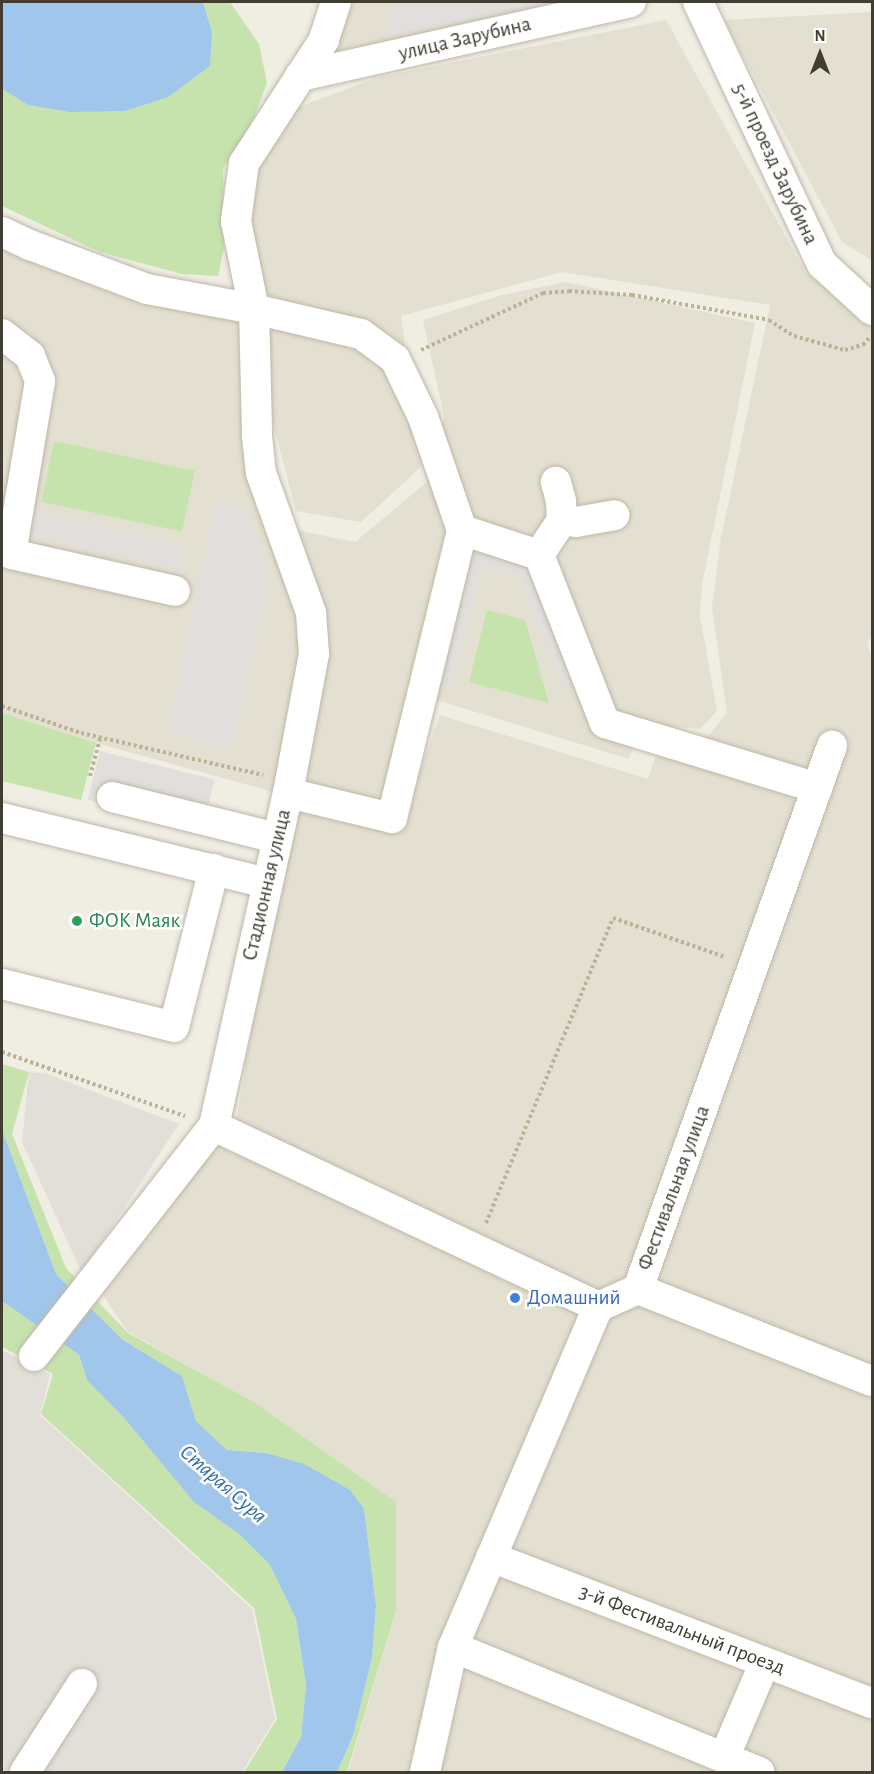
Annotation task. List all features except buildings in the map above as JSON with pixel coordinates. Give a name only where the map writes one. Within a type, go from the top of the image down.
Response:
[{"type":"street","points":[[289,787],[314,644],[311,613],[261,473],[256,436],[254,309],[236,221],[244,163],[324,40],[336,2]]},
{"type":"street","name":"улица Зарубина","points":[[300,76],[631,2]]},
{"type":"street","name":"5-й проезд Зарубина","points":[[698,2],[822,264],[873,310]]},
{"type":"street","points":[[2,232],[30,245],[147,289],[254,309],[361,334],[395,359],[423,417],[462,530],[539,555]]},
{"type":"street","points":[[2,334],[30,356],[40,381],[11,554],[175,591]]},
{"type":"street","points":[[539,555],[562,520],[561,501],[556,482]]},
{"type":"street","points":[[562,520],[576,522],[614,515]]},
{"type":"street","name":"Стадионная улица","points":[[214,1126],[289,787],[392,818],[462,530]]},
{"type":"street","points":[[539,555],[605,723],[817,788]]},
{"type":"street","name":"Фестивальная улица","points":[[598,1307],[638,1289],[832,746]]},
{"type":"street","points":[[112,797],[278,838]]},
{"type":"street","points":[[2,818],[267,883]]},
{"type":"street","points":[[2,984],[174,1027],[214,869]]},
{"type":"street","points":[[34,1356],[214,1126],[598,1307],[453,1647],[425,1773]]},
{"type":"street","points":[[638,1289],[873,1381]]},
{"type":"street","name":"3-й Фестивальный проезд","points":[[491,1557],[873,1703]]},
{"type":"street","points":[[453,1647],[759,1773]]},
{"type":"street","points":[[724,1758],[765,1662]]},
{"type":"street","points":[[25,1773],[82,1684]]},
{"type":"path","points":[[395,359],[439,344],[543,293],[569,291],[632,295],[769,320],[794,336],[846,350],[863,345],[873,335]]},
{"type":"path","points":[[2,706],[81,733],[289,787]]},
{"type":"path","points":[[476,1249],[613,918],[753,966]]},
{"type":"path","points":[[2,1052],[214,1126]]},
{"type":"shaded area","points":[[343,2],[582,2],[327,53]]},
{"type":"shaded area","points":[[426,2],[540,2],[550,6],[385,37],[389,8]]},
{"type":"shaded area","points":[[872,12],[872,260],[842,242],[724,20]]},
{"type":"shaded area","points":[[666,20],[806,273],[872,316],[872,636],[867,642],[872,661],[872,1772],[348,1772],[396,1610],[396,1502],[254,1402],[128,1332],[99,1289],[214,1126],[236,1125],[264,946],[296,806],[398,831],[440,715],[648,779],[662,737],[701,745],[727,713],[712,607],[721,538],[770,305],[562,272],[401,316],[423,465],[361,522],[296,511],[264,389],[266,294],[251,236],[253,165],[288,111],[379,77]]},
{"type":"shaded area","points":[[2,246],[242,324],[267,524],[355,542],[427,482],[444,416],[423,320],[502,295],[566,282],[755,323],[702,585],[700,616],[717,711],[700,729],[639,724],[629,759],[433,699],[393,825],[96,743],[2,713]]},
{"type":"shaded area","points":[[216,502],[249,509],[269,574],[233,748],[168,734]]},
{"type":"shaded area","points":[[34,511],[185,546],[180,569],[29,534]]},
{"type":"shaded area","points":[[468,542],[532,559],[582,683],[564,691],[518,578],[483,569],[451,688],[430,683]]},
{"type":"shaded area","points":[[100,751],[214,780],[202,828],[88,800]]},
{"type":"shaded area","points":[[29,1072],[47,1074],[179,1124],[82,1273],[22,1142]]},
{"type":"shaded area","points":[[2,1350],[50,1374],[40,1415],[252,1609],[275,1719],[242,1772],[2,1772]]},
{"type":"green space","points":[[203,2],[230,2],[259,44],[267,83],[250,128],[223,168],[224,247],[218,276],[182,274],[100,252],[2,206],[2,89],[28,105],[212,32]]},
{"type":"green space","points":[[54,441],[195,471],[182,532],[41,502]]},
{"type":"green space","points":[[487,610],[525,620],[549,703],[469,682]]},
{"type":"green space","points":[[2,713],[96,743],[81,800],[2,781]]},
{"type":"green space","points":[[2,1064],[29,1072],[12,1134],[66,1268],[128,1333],[254,1402],[396,1502],[396,1610],[347,1772],[337,1772],[353,1736],[372,1658],[376,1606],[364,1509],[266,1453],[227,1450],[196,1421],[182,1376],[123,1340],[56,1274],[2,1130]]},
{"type":"green space","points":[[2,1301],[79,1355],[87,1380],[125,1419],[194,1501],[239,1534],[270,1565],[296,1619],[306,1685],[301,1737],[282,1772],[244,1772],[277,1719],[254,1608],[41,1414],[53,1374],[2,1347]]},
{"type":"water","points":[[2,2],[203,2],[212,32],[210,66],[168,97],[125,111],[70,112],[28,105],[2,89]]},
{"type":"water","name":"Старая Сура","points":[[2,1130],[56,1274],[123,1340],[182,1376],[196,1421],[227,1450],[266,1453],[304,1464],[350,1490],[364,1509],[376,1606],[372,1658],[353,1736],[337,1772],[282,1772],[301,1737],[306,1685],[296,1619],[270,1565],[239,1534],[194,1502],[125,1419],[87,1380],[79,1355],[2,1301]]},
{"type":"place","name":"ФОК Маяк","points":[[77,921]]},
{"type":"place","name":"Домашний","points":[[515,1298]]}]
